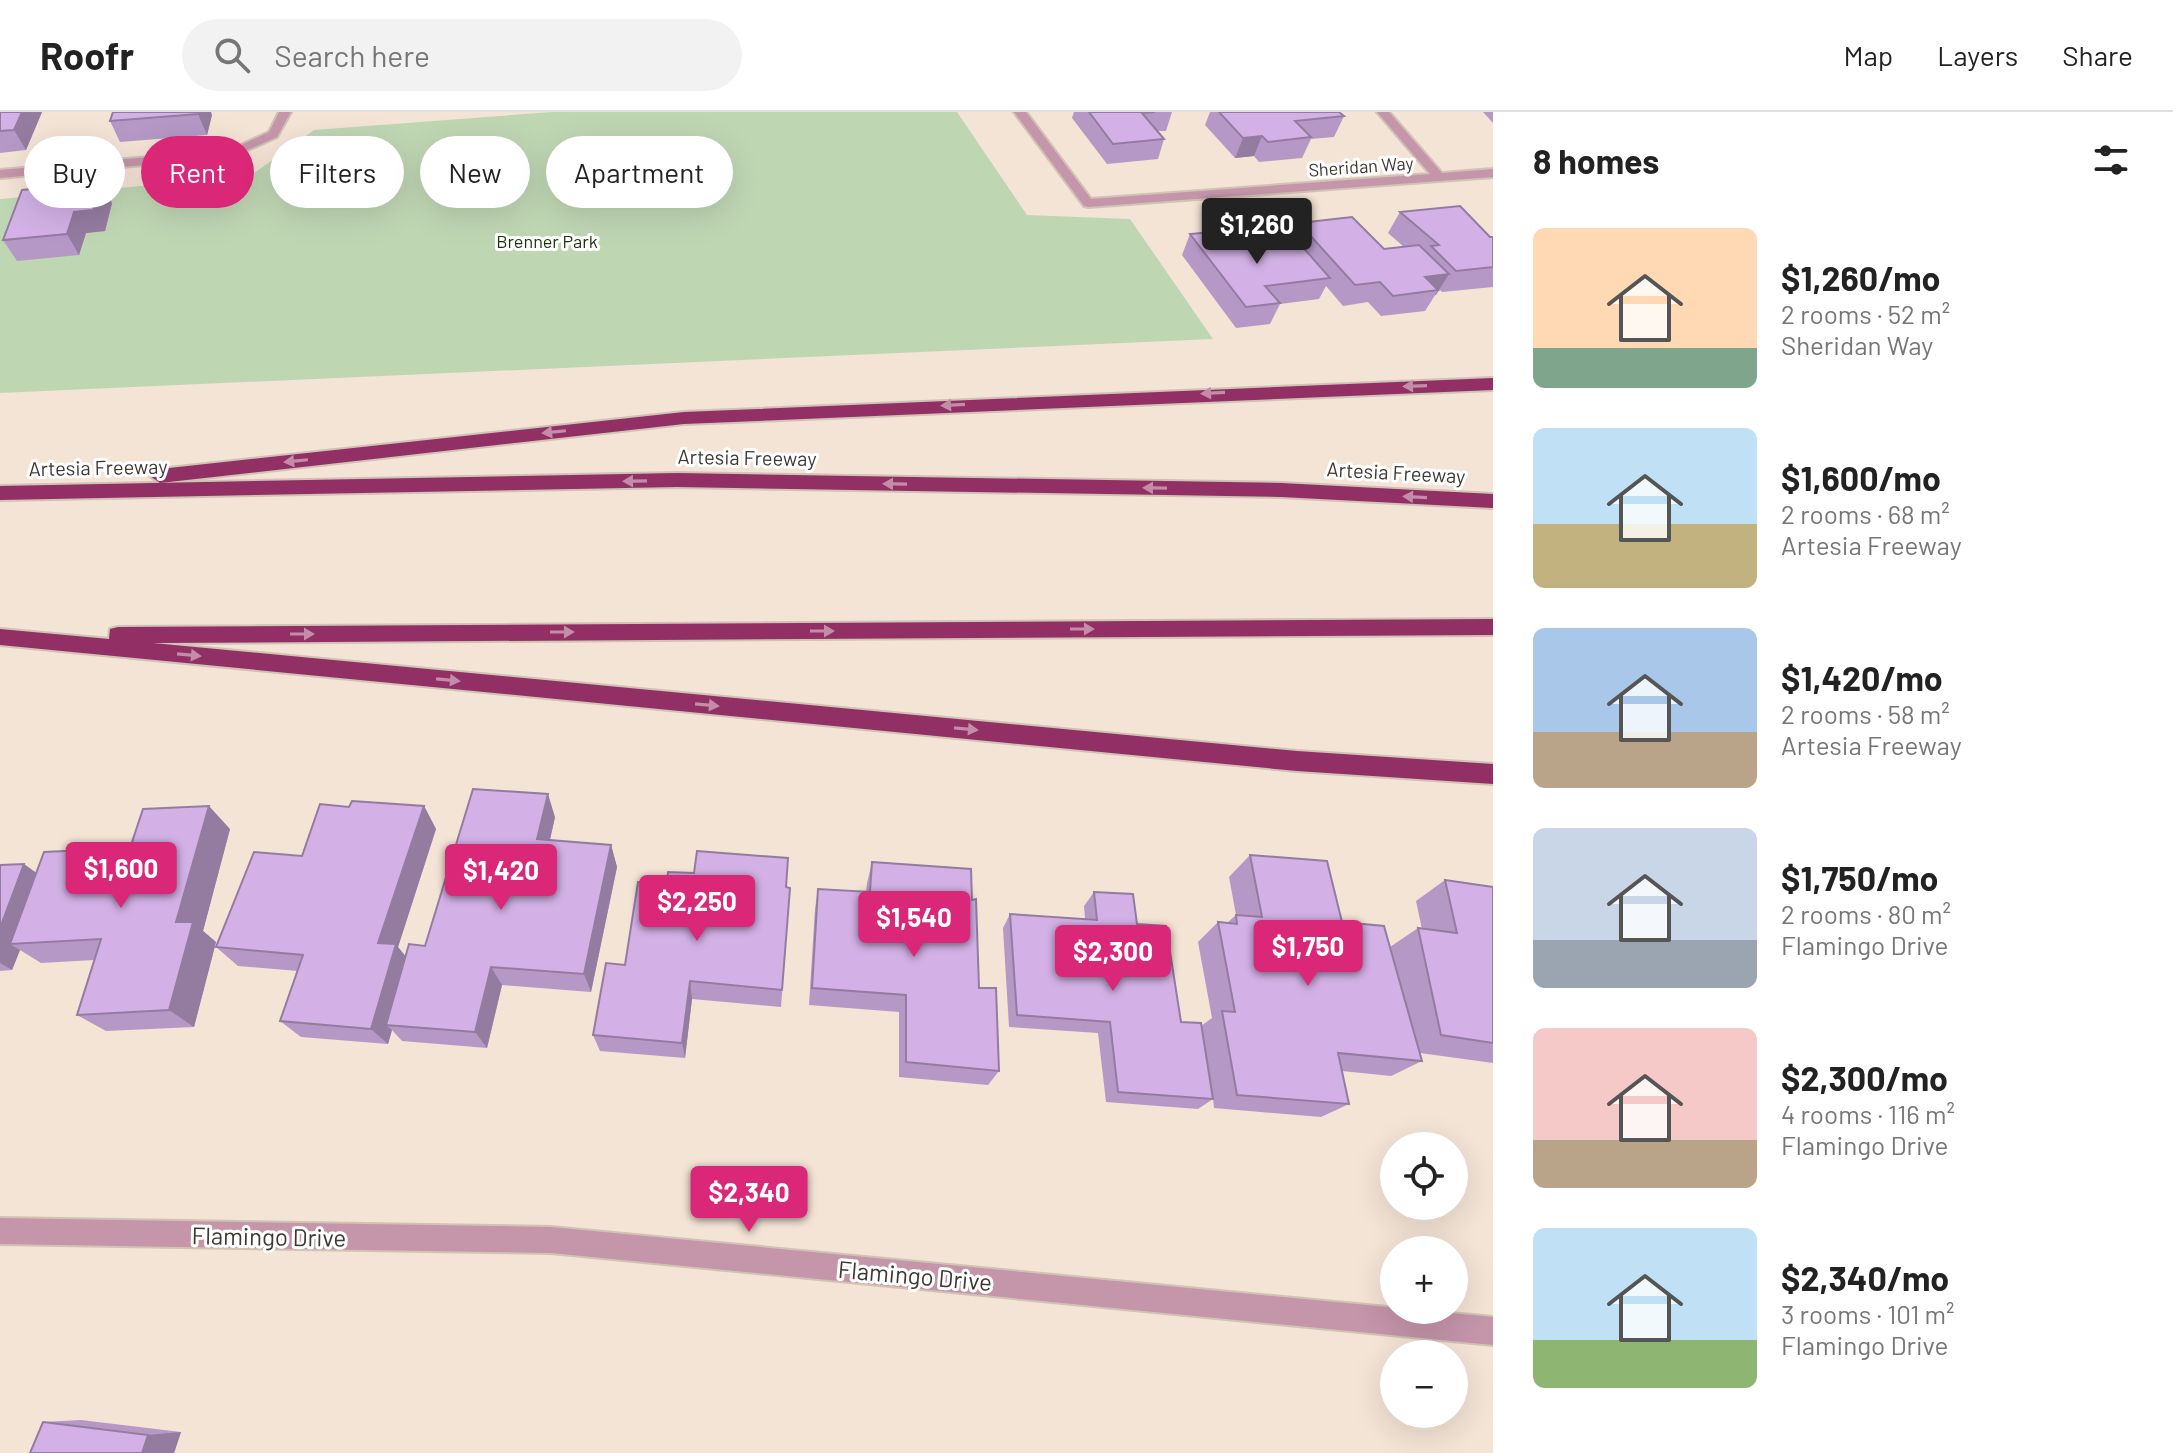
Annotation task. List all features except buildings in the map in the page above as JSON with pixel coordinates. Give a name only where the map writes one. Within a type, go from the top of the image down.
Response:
[{"type":"highway","points":[[5,493],[684,418],[1493,384]]},
{"type":"highway","name":"Artesia Freeway","points":[[5,493],[677,480],[1281,490],[1493,501]]},
{"type":"highway","points":[[0,636],[1493,627]]},
{"type":"highway","points":[[0,636],[1297,761],[1493,774]]},
{"type":"street","points":[[0,174],[232,153],[266,141],[284,123],[285,112]]},
{"type":"street","name":"Sheridan Way","points":[[1020,112],[1088,203],[1493,173]]},
{"type":"street","points":[[1383,112],[1441,179]]},
{"type":"street","name":"Flamingo Drive","points":[[0,1231],[551,1240],[1493,1331]]},
{"type":"green space","name":"Brenner Park","points":[[552,112],[957,112],[1027,215],[1130,219],[1213,339],[0,393],[0,199],[24,197],[24,208],[125,208],[125,188],[141,186],[141,208],[254,208],[254,173],[270,162],[270,208],[404,208],[404,136],[306,136],[314,130]]}]
